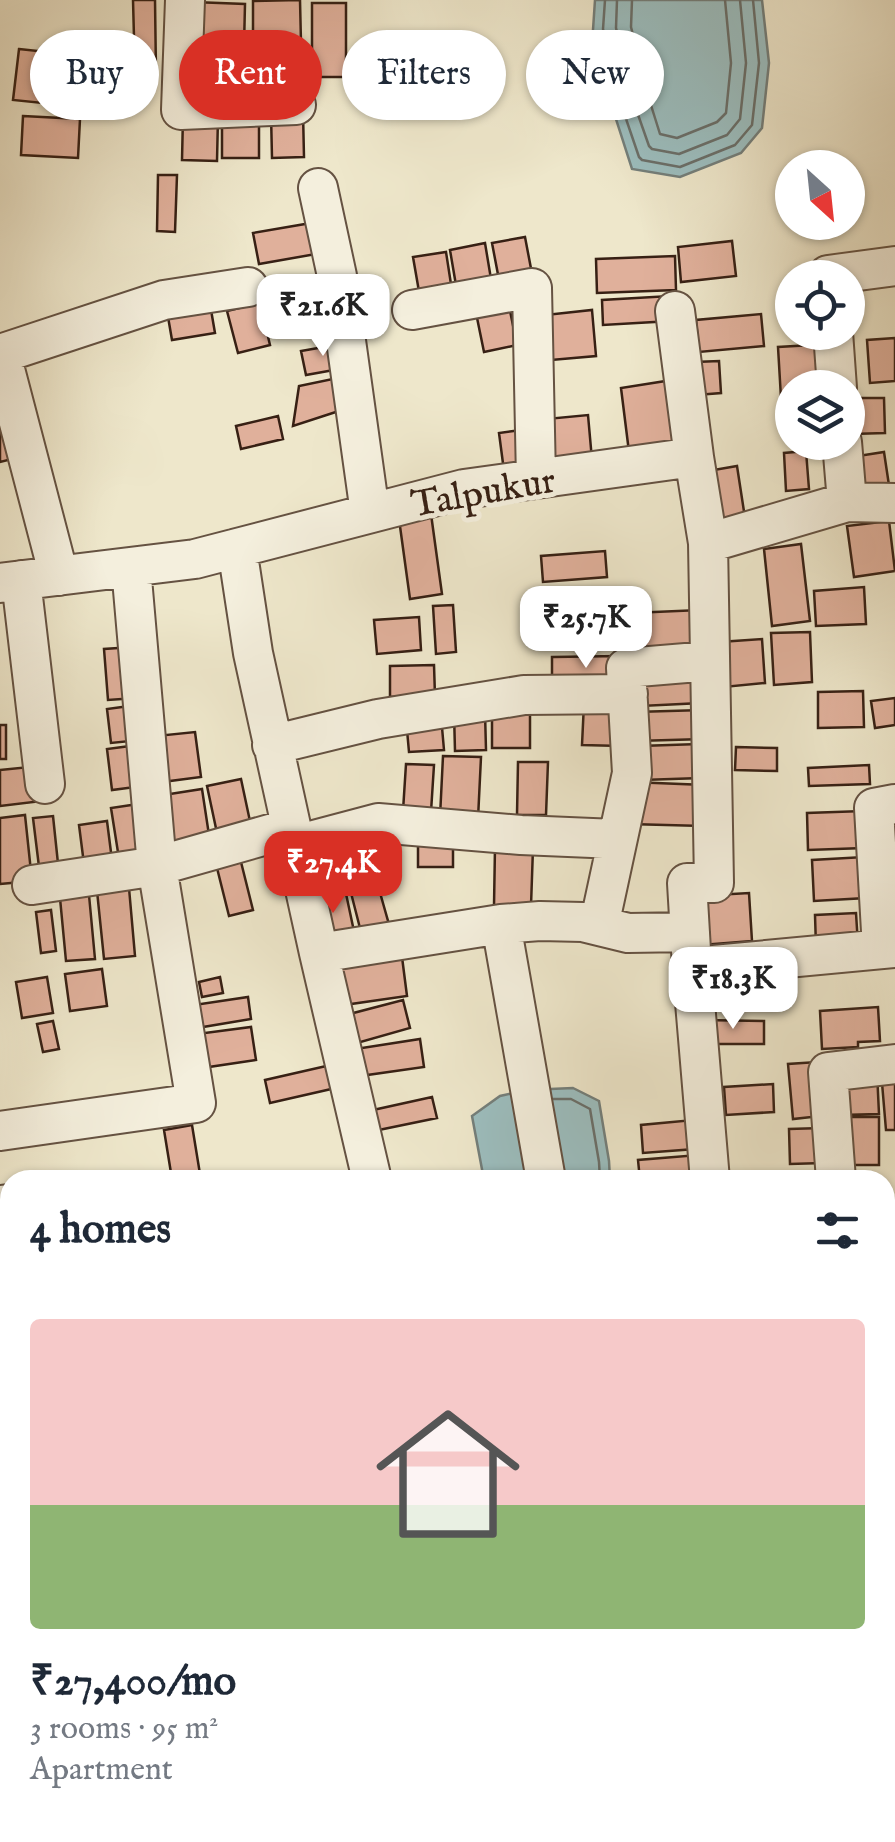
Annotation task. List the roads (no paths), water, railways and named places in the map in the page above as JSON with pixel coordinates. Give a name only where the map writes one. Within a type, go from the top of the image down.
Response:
[{"type":"street","points":[[184,30],[185,0]]},
{"type":"street","points":[[318,188],[337,276],[370,513]]},
{"type":"street","points":[[865,270],[895,266]]},
{"type":"street","points":[[60,576],[1,354],[164,300],[248,287]]},
{"type":"street","points":[[412,310],[532,288],[536,479]]},
{"type":"street","points":[[675,311],[708,543],[714,883],[687,884],[709,1170]]},
{"type":"street","name":"Talpukur","points":[[10,582],[196,558],[464,489],[694,457]]},
{"type":"street","points":[[844,460],[848,502]]},
{"type":"street","points":[[708,543],[848,502],[895,504]]},
{"type":"street","points":[[237,548],[252,653],[370,1170]]},
{"type":"street","points":[[0,1131],[196,1103],[157,866],[131,567]]},
{"type":"street","points":[[10,582],[45,784]]},
{"type":"street","points":[[599,926],[632,773],[626,668],[710,661]]},
{"type":"street","points":[[272,745],[378,719],[524,695],[628,694]]},
{"type":"street","points":[[319,953],[500,924],[583,922],[691,950],[888,949],[874,808],[895,804]]},
{"type":"street","points":[[32,885],[157,866],[378,823],[616,840]]},
{"type":"street","points":[[500,924],[544,1170]]},
{"type":"street","points":[[835,1170],[828,1072],[895,1064]]},
{"type":"water","points":[[595,0],[762,0],[769,63],[762,128],[741,153],[680,177],[632,169],[616,120],[664,120],[664,30],[593,30]]},
{"type":"water","points":[[573,1088],[599,1101],[609,1170],[482,1170],[472,1116],[500,1096],[527,1090]]}]
